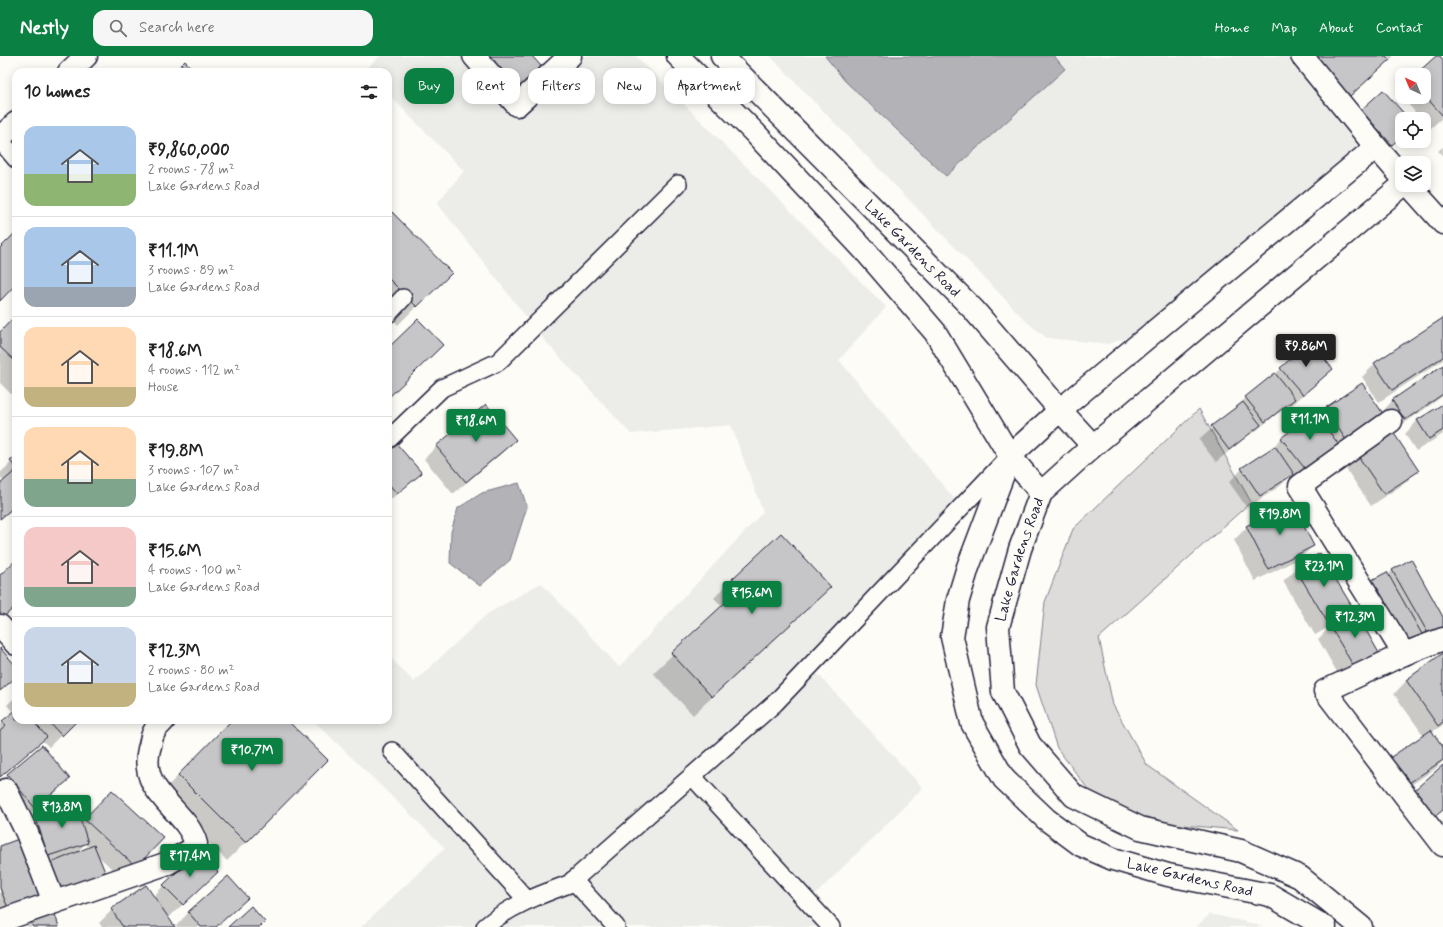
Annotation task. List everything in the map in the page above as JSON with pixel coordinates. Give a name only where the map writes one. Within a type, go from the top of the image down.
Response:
[{"type":"main road","points":[[474,56],[517,105],[570,56]]},
{"type":"main road","points":[[678,56],[754,132],[867,253],[934,332],[1010,456],[1041,493]]},
{"type":"main road","name":"Lake Gardens Road","points":[[722,56],[973,309],[1093,446],[1041,493],[1020,548],[998,626],[1003,692],[1030,745],[1074,796],[1140,828],[1241,851],[1300,877],[1361,927]]},
{"type":"main road","points":[[1302,56],[1395,169]]},
{"type":"main road","points":[[0,139],[12,127]]},
{"type":"main road","points":[[1010,456],[1060,410],[1376,147]]},
{"type":"main road","points":[[1093,446],[1395,192]]},
{"type":"main road","points":[[1415,192],[1443,223]]},
{"type":"main road","points":[[1391,421],[1300,486],[1404,654]]},
{"type":"main road","name":"Lake Gardens Road","points":[[1010,456],[968,567],[958,600],[952,637],[972,723],[1004,779],[1046,819],[1081,845],[1113,859],[1168,875],[1270,895],[1325,927]]},
{"type":"main road","points":[[0,626],[12,640]]},
{"type":"main road","points":[[1443,639],[1404,654],[1326,691],[1443,845]]},
{"type":"main road","points":[[0,920],[168,863],[190,850],[196,844],[194,834],[158,791],[148,774],[148,755],[154,732],[161,724]]},
{"type":"main road","points":[[6,790],[28,833],[54,902]]},
{"type":"lane","points":[[0,139],[12,154]]},
{"type":"lane","points":[[392,436],[442,388],[498,362],[678,184]]},
{"type":"lane","points":[[392,310],[403,298]]},
{"type":"lane","points":[[485,927],[496,917],[527,900],[569,884],[775,703],[1010,456]]},
{"type":"lane","points":[[392,751],[527,900]]},
{"type":"lane","points":[[692,776],[831,927]]},
{"type":"lane","points":[[573,880],[616,927]]},
{"type":"shaded area","points":[[380,56],[465,56],[475,68],[462,68],[462,104],[504,104],[512,114],[528,100],[528,104],[595,104],[595,68],[564,68],[577,56],[636,56],[648,68],[603,68],[603,104],[656,104],[656,76],[664,84],[664,104],[684,104],[886,307],[839,360],[956,501],[798,668],[573,870],[484,917],[471,927],[361,927],[445,848],[317,724],[392,724],[392,659],[414,682],[487,614],[541,583],[619,667],[763,512],[731,425],[631,434],[546,342],[437,203],[464,171],[392,98],[392,68],[367,68]]},
{"type":"shaded area","points":[[770,56],[1293,56],[1361,141],[1318,195],[1157,328],[1108,344],[1047,338],[1027,322]]},
{"type":"shaded area","points":[[825,56],[1054,56],[1065,69],[946,176],[845,81]]},
{"type":"shaded area","points":[[1199,409],[1251,502],[1099,638],[1113,705],[1147,765],[1238,830],[1149,822],[1097,801],[1057,748],[1036,685],[1045,602],[1073,529]]},
{"type":"shaded area","points":[[519,483],[527,507],[510,560],[480,586],[450,563],[451,532],[458,508],[482,493]]},
{"type":"shaded area","points":[[815,671],[923,788],[802,908],[818,927],[493,927],[585,882]]},
{"type":"shaded area","points":[[1210,914],[1255,924],[1263,927],[1196,927]]},
{"type":"building","points":[[490,56],[532,56],[543,68],[528,68],[528,90],[523,94],[520,91],[520,68],[500,68]]},
{"type":"building","points":[[1315,56],[1386,56],[1390,60],[1350,96]]},
{"type":"building","points":[[1436,56],[1440,56],[1443,60],[1443,116],[1431,103],[1431,68],[1423,68]]},
{"type":"building","points":[[185,61],[191,68],[178,68]]},
{"type":"building","points":[[1383,90],[1403,112],[1395,112],[1395,142],[1392,145],[1361,110]]},
{"type":"building","points":[[392,212],[452,273],[417,307],[392,282]]},
{"type":"building","points":[[12,236],[12,288],[0,301],[0,248]]},
{"type":"building","points":[[1443,318],[1443,357],[1392,390],[1374,363]]},
{"type":"building","points":[[12,319],[12,358],[0,347],[0,332]]},
{"type":"building","points":[[418,319],[443,345],[392,394],[392,344]]},
{"type":"building","points":[[1310,342],[1333,369],[1303,395],[1280,368]]},
{"type":"building","points":[[1443,365],[1443,394],[1405,420],[1392,400]]},
{"type":"building","points":[[1275,373],[1295,399],[1265,422],[1245,397]]},
{"type":"building","points":[[1362,383],[1384,415],[1346,440],[1325,408]]},
{"type":"building","points":[[1243,402],[1261,425],[1229,450],[1211,426]]},
{"type":"building","points":[[486,404],[516,440],[466,482],[436,446]]},
{"type":"building","points":[[1443,404],[1443,430],[1429,439],[1417,420]]},
{"type":"building","points":[[1315,412],[1339,445],[1306,470],[1281,438]]},
{"type":"building","points":[[1393,432],[1419,471],[1384,494],[1358,456]]},
{"type":"building","points":[[395,442],[422,473],[397,494],[392,488],[392,445]]},
{"type":"building","points":[[1275,446],[1294,474],[1260,496],[1241,468]]},
{"type":"building","points":[[12,474],[12,508],[0,519],[0,484]]},
{"type":"building","points":[[1292,503],[1314,546],[1268,569],[1246,526]]},
{"type":"building","points":[[781,533],[831,587],[712,697],[671,653],[741,588],[732,579]]},
{"type":"building","points":[[1320,553],[1353,608],[1328,623],[1295,568]]},
{"type":"building","points":[[1411,559],[1443,617],[1443,627],[1429,635],[1392,570]]},
{"type":"building","points":[[12,564],[12,609],[1,619],[0,617],[0,575]]},
{"type":"building","points":[[1387,572],[1423,636],[1404,647],[1368,582]]},
{"type":"building","points":[[1355,611],[1379,653],[1354,667],[1330,626]]},
{"type":"building","points":[[0,648],[12,662],[12,680],[0,691]]},
{"type":"building","points":[[1443,653],[1443,722],[1438,726],[1406,680]]},
{"type":"building","points":[[12,713],[12,724],[36,724],[47,737],[0,777],[0,731],[6,726],[2,721]]},
{"type":"building","points":[[51,724],[74,724],[62,736]]},
{"type":"building","points":[[228,724],[291,724],[328,760],[246,843],[178,775]]},
{"type":"building","points":[[1431,730],[1443,747],[1443,760],[1406,785],[1388,759]]},
{"type":"building","points":[[42,745],[70,779],[35,808],[7,774]]},
{"type":"building","points":[[1443,765],[1443,810],[1433,818],[1411,793]]},
{"type":"building","points":[[112,790],[164,838],[136,867],[84,819]]},
{"type":"building","points":[[75,802],[88,843],[48,856],[35,815]]},
{"type":"building","points":[[21,838],[43,894],[8,908],[0,888],[0,846]]},
{"type":"building","points":[[94,845],[105,872],[57,892],[46,865]]},
{"type":"building","points":[[198,852],[218,872],[183,905],[163,885]]},
{"type":"building","points":[[228,876],[248,898],[216,927],[201,927],[188,912]]},
{"type":"building","points":[[146,885],[175,927],[123,927],[111,909]]},
{"type":"building","points":[[251,906],[265,922],[260,927],[228,927]]},
{"type":"building","points":[[55,914],[59,927],[33,927],[31,921]]}]
